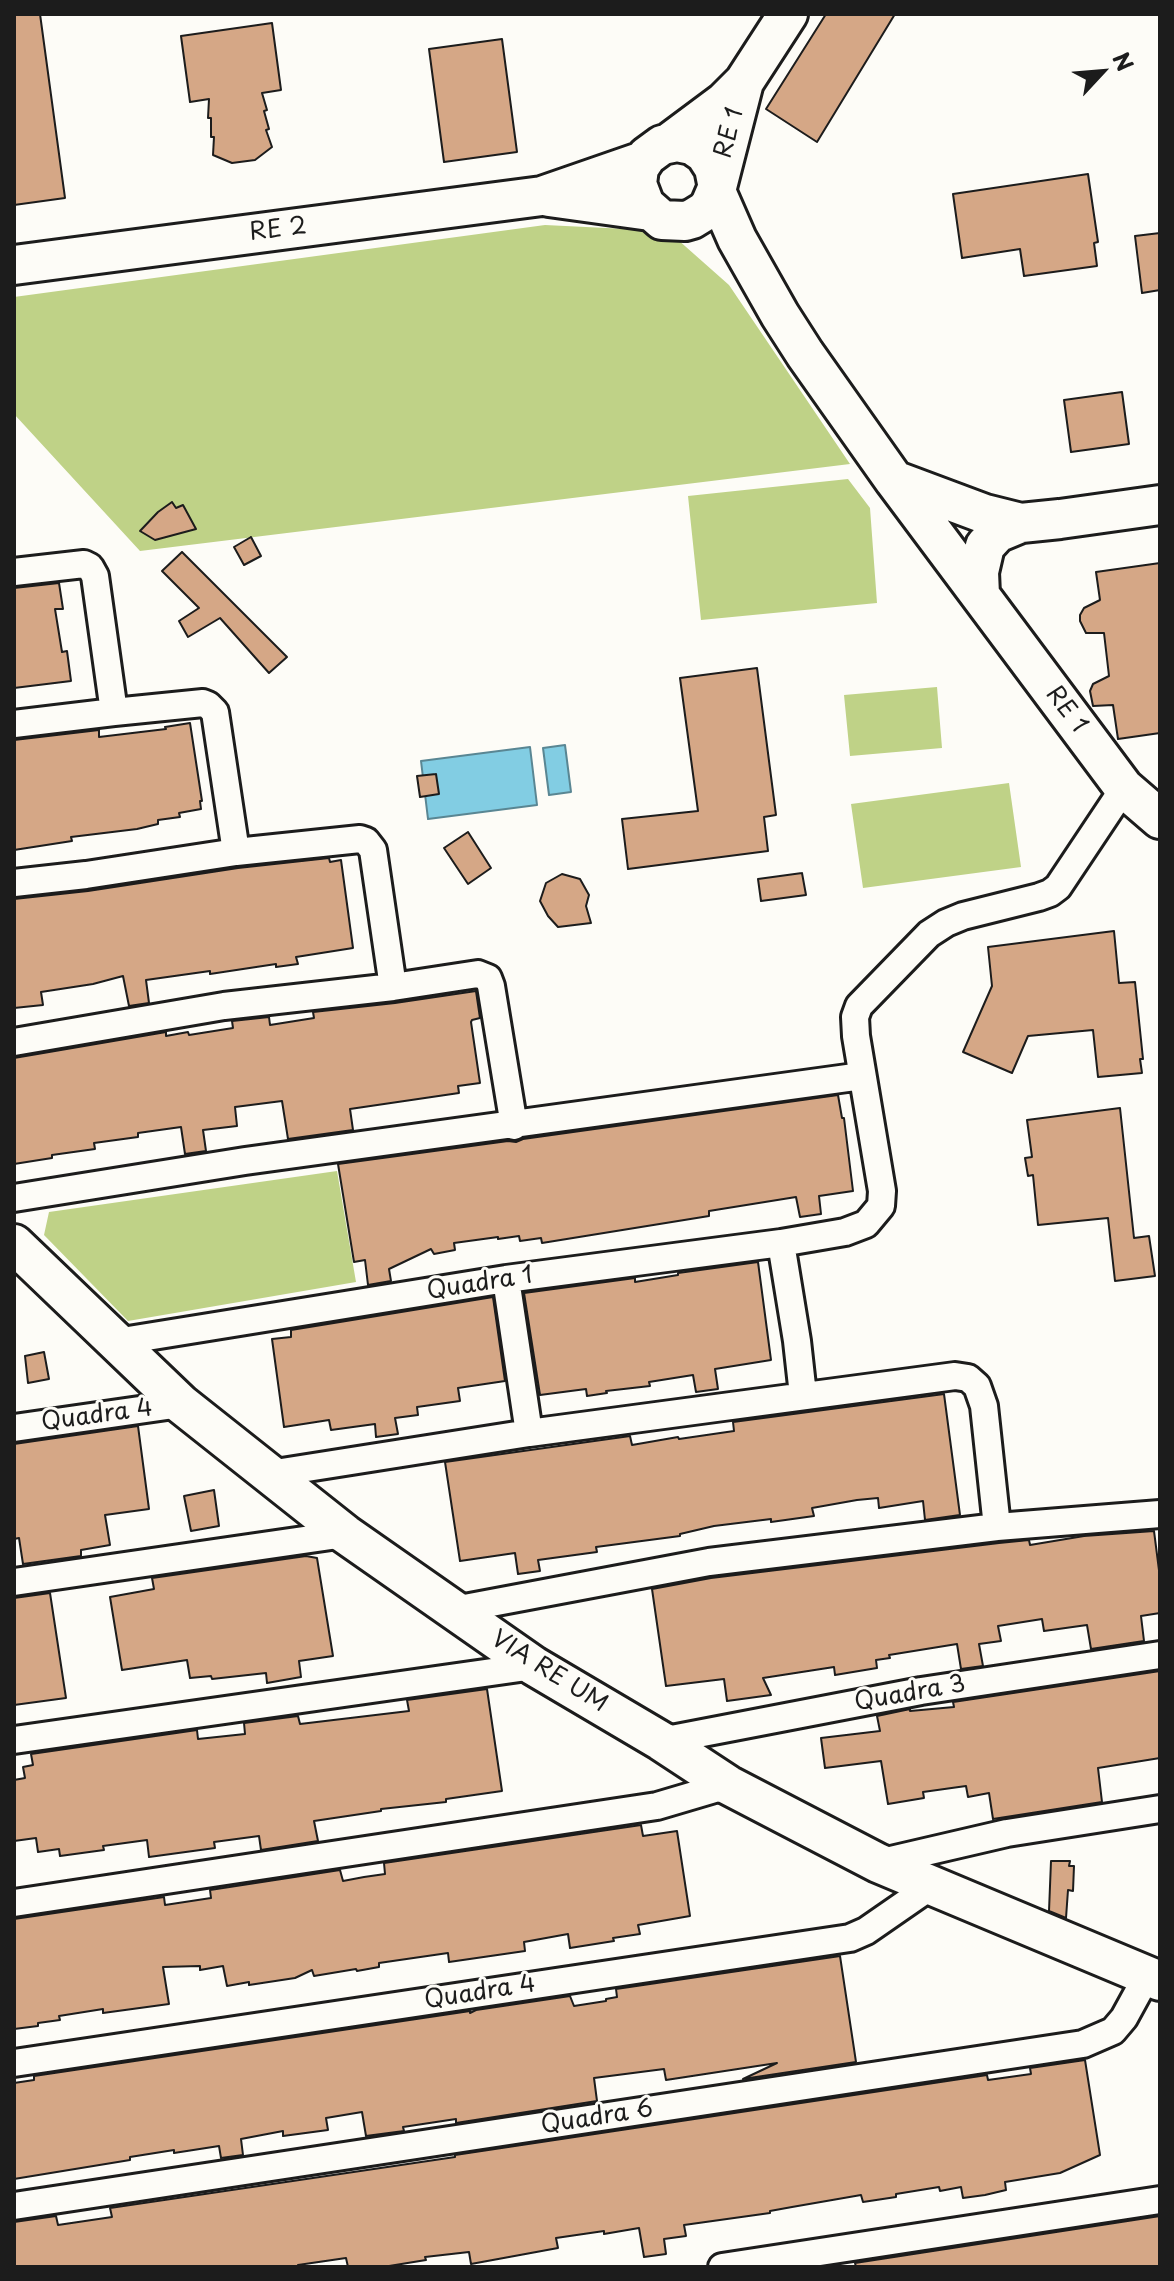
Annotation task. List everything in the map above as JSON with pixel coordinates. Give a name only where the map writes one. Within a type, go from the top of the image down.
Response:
[{"type":"street","name":"RE 1","points":[[656,152],[724,102],[744,82],[788,14]]},
{"type":"street","name":"RE 1","points":[[744,82],[716,187],[737,239],[805,354],[894,480],[1124,788],[1160,819]]},
{"type":"street","points":[[685,143],[699,149],[714,168],[716,187],[710,205],[699,216],[685,221],[660,216],[638,191],[638,176],[656,152],[685,143]]},
{"type":"street","name":"RE 2","points":[[14,265],[542,196],[656,152]]},
{"type":"street","name":"RE 2","points":[[542,196],[660,216]]},
{"type":"street","name":"RE 1","points":[[660,216],[714,248],[780,315]]},
{"type":"street","points":[[894,480],[985,514],[1021,523]]},
{"type":"street","points":[[980,595],[979,572],[985,546],[997,533],[1021,523],[1160,505]]},
{"type":"street","points":[[14,572],[84,564],[90,567],[95,576],[114,712]]},
{"type":"street","points":[[14,724],[203,703],[213,708],[236,852]]},
{"type":"street","points":[[14,1198],[245,1161],[862,1076],[855,1017],[859,1006],[929,934],[946,923],[1039,897],[1058,887],[1124,788]]},
{"type":"street","points":[[14,883],[236,852],[360,839],[373,850],[393,987]]},
{"type":"street","points":[[14,1042],[224,1006],[478,974],[488,978],[491,986],[514,1126]]},
{"type":"street","name":"Quadra 1","points":[[116,1342],[506,1279],[845,1232],[866,1224],[881,1206],[882,1191],[862,1076]]},
{"type":"street","points":[[781,1243],[803,1395]]},
{"type":"street","name":"VIA RE UM","points":[[21,1260],[116,1342],[181,1404],[269,1474],[345,1534],[534,1666],[661,1741],[728,1785],[878,1863],[1153,1978]]},
{"type":"street","points":[[506,1279],[529,1433]]},
{"type":"street","points":[[269,1474],[529,1433],[955,1376],[968,1378],[977,1386],[984,1406],[997,1527]]},
{"type":"street","name":"Quadra 4","points":[[14,1428],[181,1404]]},
{"type":"street","points":[[454,1610],[709,1562],[997,1527],[1160,1514]]},
{"type":"street","points":[[14,1582],[345,1534]]},
{"type":"street","name":"Quadra 3","points":[[661,1741],[921,1691],[1160,1655]]},
{"type":"street","points":[[14,1740],[534,1666]]},
{"type":"street","points":[[14,1903],[657,1806],[728,1785]]},
{"type":"street","points":[[878,1863],[1007,1833],[1160,1809]]},
{"type":"street","name":"Quadra 4","points":[[14,2063],[850,1938],[866,1931],[931,1886]]},
{"type":"street","name":"Quadra 6","points":[[14,2206],[1083,2044],[1113,2031],[1153,1978]]},
{"type":"street","points":[[722,2267],[1160,2200]]},
{"type":"green space","points":[[545,225],[668,231],[729,285],[850,464],[140,551],[14,414],[14,297]]},
{"type":"green space","points":[[848,479],[870,508],[877,603],[701,620],[688,496]]},
{"type":"green space","points":[[937,687],[942,748],[850,756],[844,695]]},
{"type":"green space","points":[[1009,783],[1021,867],[863,888],[851,804]]},
{"type":"green space","points":[[337,1171],[356,1282],[128,1321],[44,1235],[49,1212]]},
{"type":"water","points":[[565,745],[571,792],[549,795],[543,748]]},
{"type":"water","points":[[530,747],[537,805],[428,819],[421,761]]},
{"type":"building","points":[[14,14],[40,14],[65,198],[14,205]]},
{"type":"building","points":[[826,14],[895,14],[817,142],[766,109]]},
{"type":"building","points":[[272,23],[281,90],[262,93],[267,110],[264,111],[269,129],[266,130],[272,147],[255,160],[232,163],[213,155],[209,99],[190,102],[181,36]]},
{"type":"building","points":[[502,39],[517,152],[444,162],[429,49]]},
{"type":"building","points":[[1088,174],[1098,242],[1094,243],[1097,266],[1024,276],[1020,249],[962,258],[953,194]]},
{"type":"building","points":[[1160,233],[1160,290],[1142,293],[1135,236]]},
{"type":"building","points":[[1122,392],[1129,444],[1071,452],[1064,400]]},
{"type":"building","points":[[172,502],[176,508],[183,505],[196,529],[155,540],[140,531],[158,512]]},
{"type":"building","points":[[251,537],[261,556],[244,565],[234,547]]},
{"type":"building","points":[[182,552],[287,657],[269,673],[220,618],[188,637],[179,621],[199,608],[162,571]]},
{"type":"building","points":[[1160,563],[1160,733],[1118,739],[1113,705],[1093,706],[1090,691],[1093,684],[1109,676],[1104,633],[1086,633],[1080,615],[1084,608],[1100,600],[1096,572]]},
{"type":"building","points":[[59,583],[63,609],[55,609],[62,652],[67,651],[71,681],[14,688],[14,588]]},
{"type":"building","points":[[757,668],[776,815],[764,817],[768,851],[628,869],[622,819],[698,811],[680,678]]},
{"type":"building","points":[[190,723],[201,809],[179,813],[180,817],[158,820],[158,824],[137,829],[71,837],[72,841],[14,850],[14,740],[99,730],[99,737]]},
{"type":"building","points":[[436,774],[439,794],[420,797],[417,776]]},
{"type":"building","points":[[468,832],[491,868],[468,884],[444,848]]},
{"type":"building","points":[[329,858],[330,862],[341,860],[353,948],[296,957],[298,964],[146,980],[149,1003],[129,1006],[123,976],[41,992],[43,1005],[14,1008],[14,899]]},
{"type":"building","points":[[802,873],[806,895],[761,901],[758,879]]},
{"type":"building","points":[[562,874],[580,879],[589,895],[586,906],[591,923],[558,927],[548,916],[540,901],[546,883]]},
{"type":"building","points":[[1114,931],[1119,983],[1135,982],[1142,1073],[1098,1077],[1093,1030],[1028,1036],[1012,1073],[963,1052],[992,986],[988,947]]},
{"type":"building","points":[[476,991],[480,1018],[471,1022],[480,1083],[458,1086],[459,1093],[350,1109],[353,1130],[288,1139],[282,1101],[235,1107],[237,1126],[203,1130],[206,1151],[185,1154],[181,1127],[138,1133],[138,1137],[94,1143],[95,1149],[14,1164],[14,1058],[166,1032],[166,1036],[188,1032],[189,1035],[233,1028],[232,1021],[269,1017],[270,1025],[314,1018],[313,1012]]},
{"type":"building","points":[[838,1095],[853,1191],[819,1196],[821,1214],[800,1217],[796,1197],[709,1211],[709,1216],[542,1243],[541,1238],[520,1241],[519,1236],[454,1243],[455,1250],[434,1254],[431,1249],[389,1269],[391,1281],[368,1285],[365,1260],[354,1262],[338,1164],[516,1142]]},
{"type":"building","points":[[1120,1108],[1134,1238],[1149,1236],[1155,1276],[1115,1281],[1108,1218],[1038,1225],[1033,1175],[1028,1176],[1025,1158],[1032,1157],[1027,1120]]},
{"type":"building","points":[[758,1262],[771,1360],[715,1369],[718,1389],[696,1392],[693,1375],[649,1382],[650,1386],[587,1396],[586,1389],[540,1395],[524,1293],[635,1278],[635,1282]]},
{"type":"building","points":[[493,1297],[505,1381],[458,1388],[460,1401],[417,1407],[418,1415],[395,1418],[398,1434],[376,1437],[375,1424],[331,1430],[329,1420],[284,1427],[272,1339],[291,1337],[291,1330]]},
{"type":"building","points":[[44,1352],[49,1379],[28,1383],[25,1356]]},
{"type":"building","points":[[944,1394],[960,1515],[925,1520],[923,1501],[879,1508],[878,1498],[812,1508],[814,1516],[714,1526],[680,1536],[596,1547],[597,1552],[538,1560],[540,1571],[518,1574],[515,1553],[460,1561],[445,1462],[630,1436],[632,1445],[679,1439],[734,1431],[733,1422]]},
{"type":"building","points":[[138,1426],[149,1509],[105,1515],[110,1545],[81,1550],[81,1556],[23,1564],[19,1538],[14,1539],[14,1444]]},
{"type":"building","points":[[214,1490],[219,1526],[191,1531],[184,1496]]},
{"type":"building","points":[[1154,1531],[1160,1578],[1160,1613],[1141,1616],[1144,1641],[1091,1649],[1087,1625],[1044,1631],[1042,1619],[998,1626],[1001,1641],[979,1644],[983,1666],[961,1669],[957,1644],[889,1655],[890,1658],[876,1660],[877,1668],[835,1675],[834,1667],[763,1678],[771,1695],[727,1701],[724,1679],[666,1686],[652,1589],[711,1578],[999,1543],[1029,1540],[1030,1545],[1084,1536]]},
{"type":"building","points":[[306,1556],[317,1558],[333,1656],[299,1661],[301,1677],[267,1683],[266,1673],[212,1679],[211,1676],[190,1678],[187,1660],[122,1670],[110,1597],[154,1589],[152,1578]]},
{"type":"building","points":[[50,1593],[66,1698],[14,1705],[14,1598]]},
{"type":"building","points":[[1160,1671],[1160,1758],[1098,1768],[1102,1802],[993,1819],[989,1793],[968,1797],[966,1786],[923,1792],[924,1798],[888,1804],[881,1761],[825,1768],[821,1738],[880,1731],[877,1716],[910,1709],[954,1707],[953,1702]]},
{"type":"building","points":[[487,1689],[502,1791],[314,1821],[318,1841],[261,1850],[259,1836],[214,1842],[215,1848],[149,1857],[147,1840],[60,1856],[59,1849],[38,1852],[36,1838],[14,1841],[14,1780],[25,1778],[23,1767],[33,1765],[31,1754],[197,1730],[198,1739],[245,1734],[244,1723],[298,1716],[300,1724],[409,1711],[407,1700]]},
{"type":"building","points":[[641,1825],[643,1836],[677,1831],[690,1916],[638,1925],[640,1934],[570,1948],[568,1934],[524,1942],[525,1951],[449,1962],[448,1953],[379,1963],[379,1967],[357,1971],[314,1976],[312,1970],[295,1978],[249,1985],[249,1982],[227,1986],[223,1966],[200,1970],[200,1966],[163,1967],[169,2004],[59,2016],[60,2020],[14,2029],[14,1919],[164,1897],[165,1905],[211,1898],[210,1890],[340,1870],[343,1881],[385,1874],[384,1863]]},
{"type":"building","points":[[1051,1861],[1070,1861],[1069,1866],[1074,1866],[1073,1891],[1068,1890],[1066,1918],[1049,1911]]},
{"type":"building","points":[[840,1956],[856,2062],[743,2079],[777,2063],[666,2080],[664,2069],[594,2078],[597,2101],[456,2123],[456,2119],[403,2127],[404,2131],[366,2136],[362,2112],[326,2118],[328,2130],[283,2136],[283,2131],[241,2139],[243,2155],[221,2158],[219,2146],[174,2153],[174,2150],[14,2179],[14,2083],[34,2080],[34,2076],[570,1996],[574,2006],[617,1997],[616,1989]]},
{"type":"building","points":[[1085,2060],[1100,2155],[1060,2173],[1005,2182],[1006,2190],[985,2195],[963,2198],[961,2187],[940,2191],[939,2187],[863,2202],[861,2195],[770,2213],[684,2225],[686,2236],[664,2239],[666,2254],[644,2257],[639,2228],[556,2238],[558,2248],[471,2264],[469,2252],[425,2257],[426,2260],[383,2267],[348,2267],[346,2258],[298,2267],[14,2267],[14,2222],[56,2216],[58,2225],[112,2217],[110,2208],[987,2075],[988,2080],[1031,2074],[1030,2068]]},
{"type":"building","points":[[1160,2216],[1160,2267],[856,2267],[855,2263]]}]
